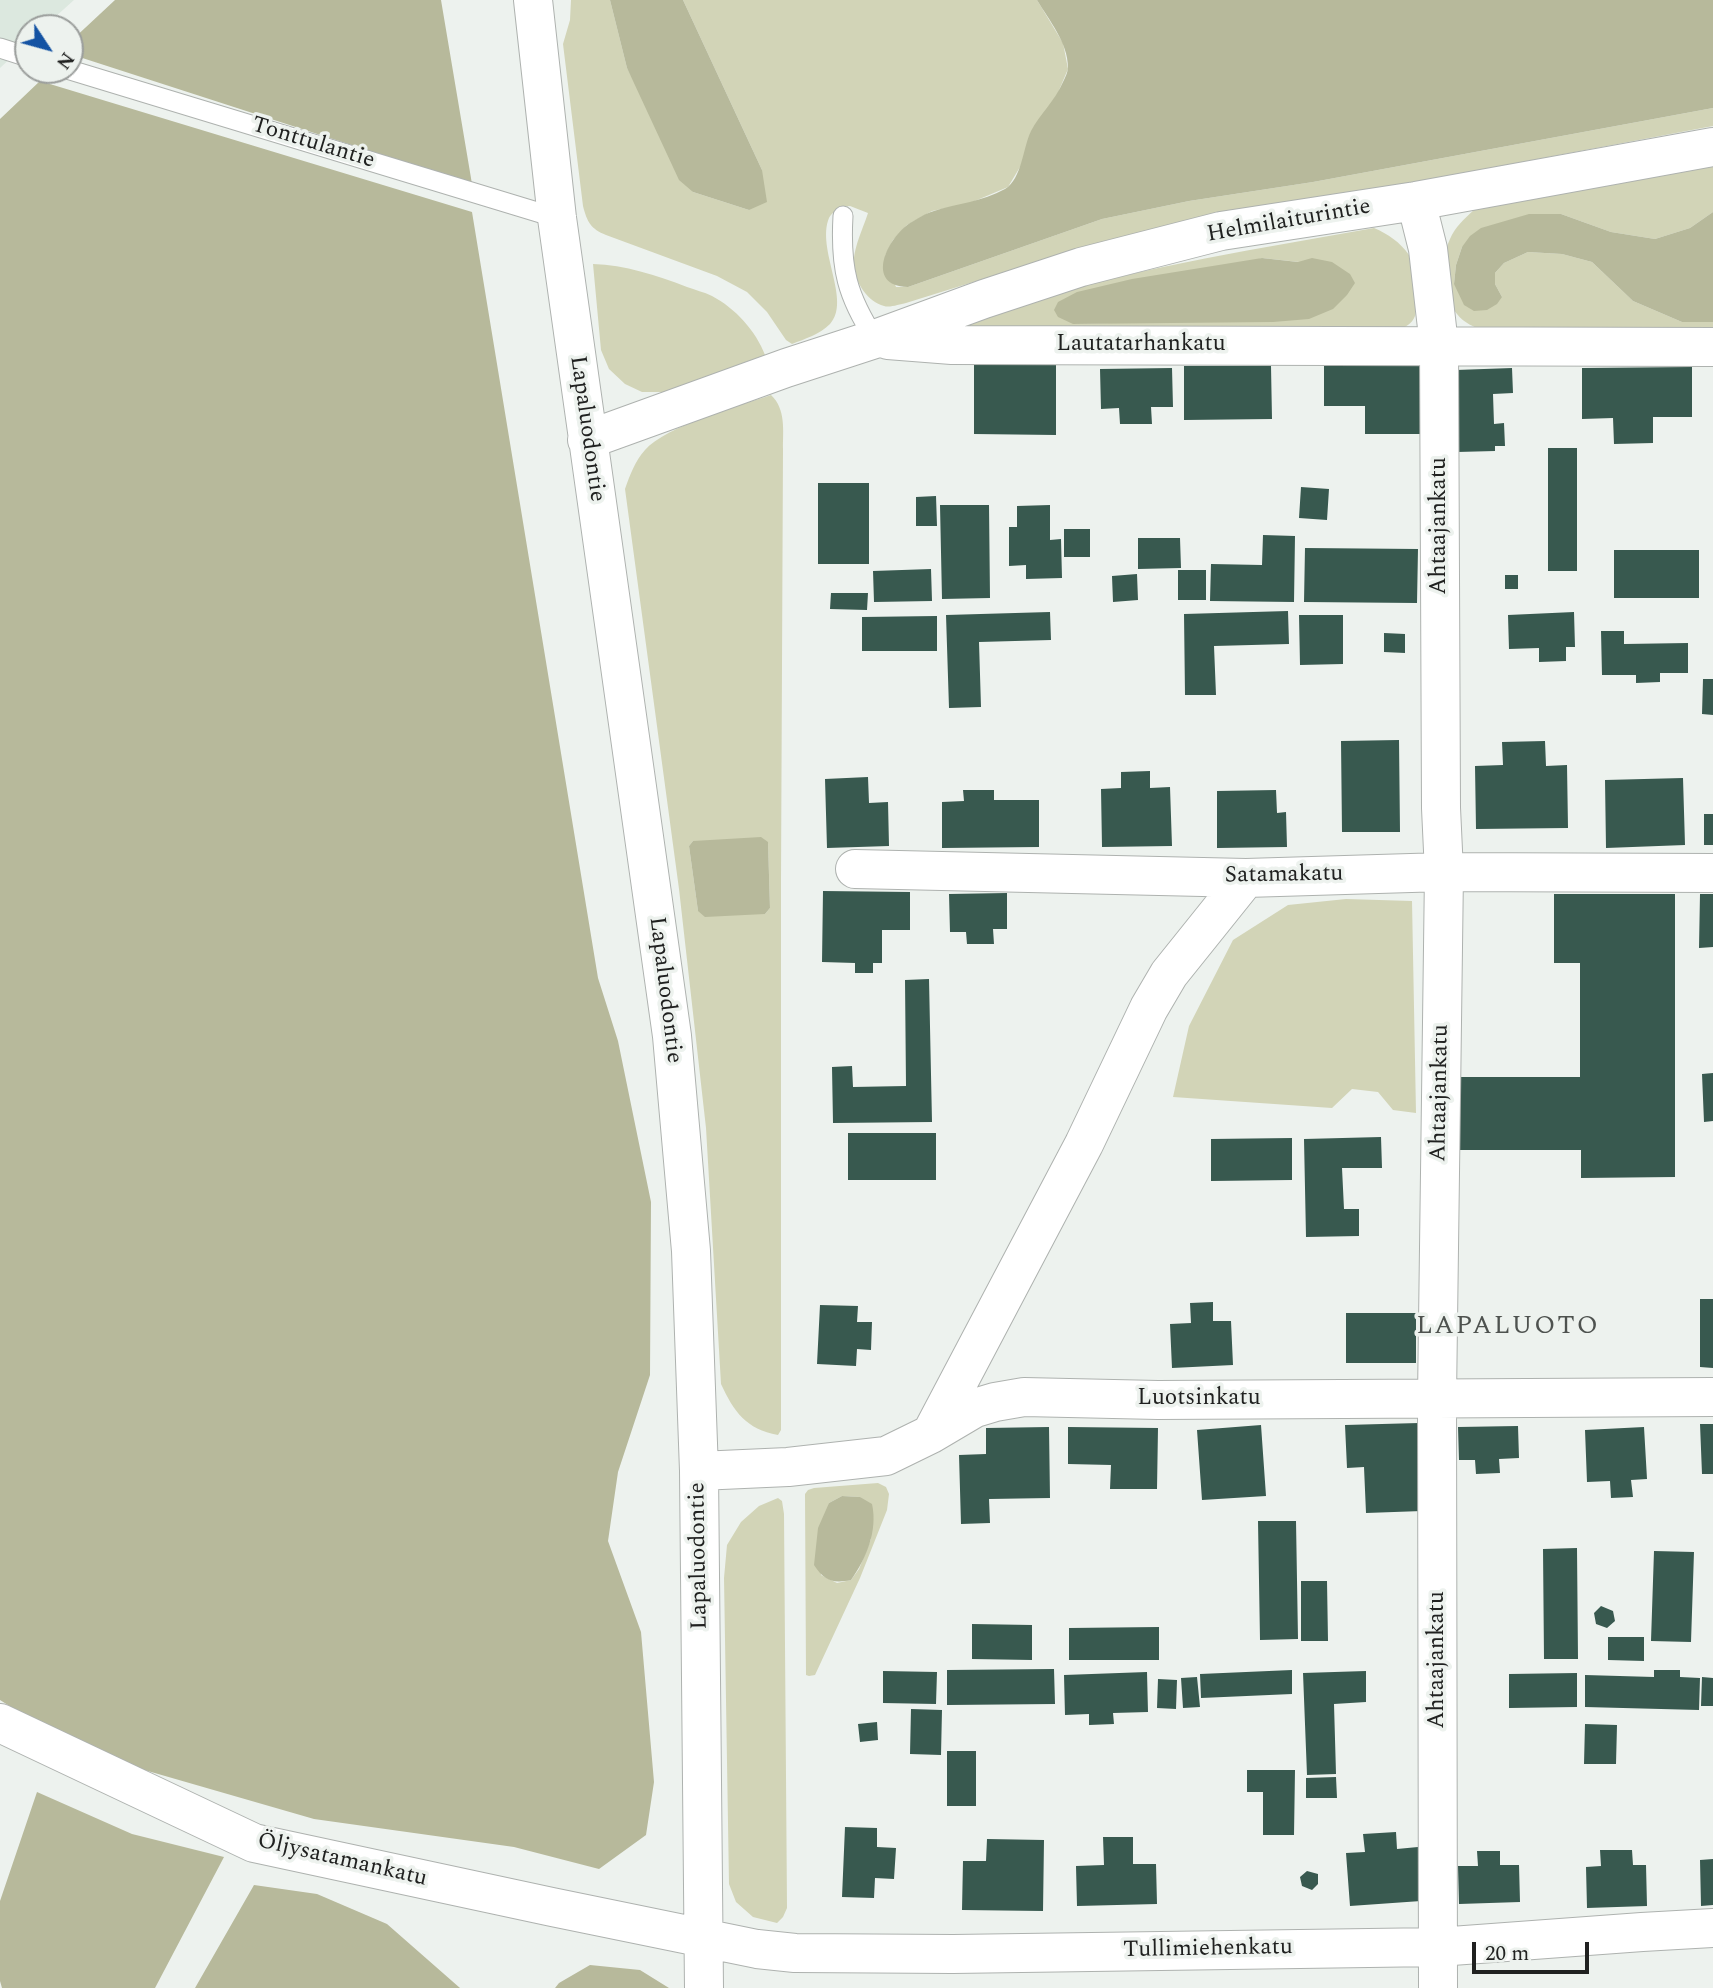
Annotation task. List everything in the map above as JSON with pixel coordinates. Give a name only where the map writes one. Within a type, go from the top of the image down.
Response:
[{"type":"street","name":"Lapaluodontie","points":[[533,0],[557,218],[672,1037],[691,1251],[699,1471],[705,1988]]},
{"type":"street","name":"Helmilaiturintie","points":[[875,339],[984,299],[1081,268],[1221,231],[1416,201],[1713,147]]},
{"type":"street","name":"Ahtaajankatu","points":[[1416,201],[1428,249],[1439,345],[1441,808],[1444,872],[1437,1398],[1438,1988]]},
{"type":"street","name":"Lautatarhankatu","points":[[587,440],[875,339],[952,345],[1713,347]]},
{"type":"street","name":"Satamakatu","points":[[855,869],[1246,878],[1444,872],[1713,873]]},
{"type":"street","points":[[931,1434],[1084,1143],[1149,1008],[1169,974],[1246,878]]},
{"type":"street","name":"Luotsinkatu","points":[[699,1471],[788,1467],[886,1456],[975,1408],[1024,1397],[1158,1400],[1713,1397]]},
{"type":"street","name":"Öljysatamankatu","points":[[0,1723],[254,1843],[704,1938]]},
{"type":"street","name":"Tullimiehenkatu","points":[[704,1938],[757,1949],[795,1953],[953,1954],[1438,1947],[1713,1928]]},
{"type":"lane","name":"Tonttulantie","points":[[84,73],[557,218]]},
{"type":"lane","points":[[843,216],[842,243],[850,293],[859,315],[875,339]]},
{"type":"shaded area","points":[[0,0],[74,0],[58,14],[14,14],[14,55],[0,68]]},
{"type":"green space","points":[[115,0],[441,0],[472,184],[84,59],[84,29]]},
{"type":"green space","points":[[571,0],[610,0],[627,68],[693,192],[749,210],[762,170],[683,0],[1037,0],[1063,43],[1068,69],[1057,95],[1031,132],[1023,162],[1008,187],[970,203],[932,211],[907,225],[893,240],[885,256],[896,287],[908,287],[1102,219],[1189,201],[1313,182],[1713,108],[1713,126],[1108,240],[889,307],[878,304],[868,296],[855,274],[855,254],[868,213],[850,206],[840,207],[829,218],[826,231],[836,289],[836,314],[822,331],[792,344],[747,292],[717,276],[606,235],[590,224],[583,206],[563,44],[570,20]]},
{"type":"green space","points":[[610,0],[683,0],[762,170],[767,202],[749,210],[693,192],[679,180],[627,68]]},
{"type":"green space","points":[[1037,0],[1713,0],[1713,108],[1313,182],[1189,201],[1102,219],[908,287],[895,285],[887,279],[883,270],[884,260],[894,239],[910,223],[922,216],[979,200],[1011,184],[1031,131],[1065,79],[1068,69],[1065,49]]},
{"type":"green space","points":[[37,84],[50,84],[472,212],[598,978],[618,1041],[651,1202],[650,1375],[618,1472],[608,1541],[641,1632],[654,1782],[646,1835],[599,1869],[514,1847],[314,1819],[82,1752],[0,1700],[0,119]]},
{"type":"green space","points":[[1713,165],[1713,212],[1690,228],[1655,239],[1611,232],[1561,214],[1462,247],[1454,284],[1502,297],[1495,284],[1495,273],[1504,263],[1528,252],[1562,254],[1592,262],[1633,301],[1682,322],[1713,322],[1713,332],[1485,331],[1463,320],[1452,306],[1444,278],[1447,248],[1457,227],[1474,210]]},
{"type":"green space","points":[[1713,212],[1713,322],[1682,322],[1633,301],[1592,262],[1562,254],[1528,252],[1504,263],[1495,273],[1495,284],[1502,297],[1487,310],[1474,311],[1464,305],[1454,284],[1462,247],[1470,236],[1481,228],[1529,214],[1561,214],[1611,232],[1655,239],[1690,228]]},
{"type":"green space","points":[[1374,228],[1393,239],[1411,260],[1416,312],[1410,323],[1398,331],[970,329],[969,324],[1004,310],[1121,276]],"holes":[[[1262,258],[1299,262],[1152,322],[1073,324]]]},
{"type":"green space","points":[[1262,258],[1298,262],[1312,258],[1332,262],[1350,274],[1355,283],[1333,309],[1309,319],[1273,322],[1073,324],[1058,317],[1054,310],[1058,302],[1077,292],[1132,279]]},
{"type":"green space","points":[[593,264],[640,271],[712,296],[744,321],[765,355],[664,392],[642,392],[625,384],[609,369],[601,350]]},
{"type":"green space","points":[[771,395],[779,407],[783,427],[781,1430],[778,1435],[757,1428],[742,1418],[721,1384],[706,1128],[679,889],[625,489],[638,459],[655,441],[686,425]],"holes":[[[693,841],[768,843],[770,908],[765,914],[698,911],[689,846]]]},
{"type":"green space","points":[[761,837],[768,842],[770,908],[765,914],[705,917],[698,911],[689,846],[693,841]]},
{"type":"green space","points":[[1346,899],[1412,901],[1416,1113],[1393,1110],[1378,1092],[1352,1089],[1332,1108],[1173,1097],[1189,1026],[1233,940],[1288,905]]},
{"type":"green space","points":[[878,1483],[886,1487],[889,1494],[887,1510],[860,1578],[815,1675],[809,1676],[806,1675],[805,1494],[814,1488]],"holes":[[[842,1496],[860,1497],[871,1539],[859,1569],[851,1580],[837,1583],[821,1575],[829,1503]]]},
{"type":"green space","points":[[842,1496],[860,1497],[872,1504],[873,1524],[866,1554],[851,1580],[834,1581],[821,1574],[814,1565],[818,1528],[829,1503]]},
{"type":"green space","points":[[778,1498],[782,1501],[784,1514],[787,1908],[777,1923],[753,1917],[736,1902],[729,1884],[724,1578],[727,1545],[741,1522],[759,1506]]},
{"type":"green space","points":[[37,1792],[132,1834],[224,1857],[155,1988],[2,1988],[0,1901]]},
{"type":"green space","points":[[254,1885],[317,1894],[387,1924],[460,1988],[195,1988]]},
{"type":"green space","points":[[590,1965],[640,1970],[669,1988],[555,1988]]},
{"type":"building","points":[[974,362],[1056,363],[1056,435],[974,434]]},
{"type":"building","points":[[1184,366],[1271,366],[1272,419],[1184,420]]},
{"type":"building","points":[[1324,366],[1420,366],[1421,434],[1365,434],[1365,406],[1324,406]]},
{"type":"building","points":[[1692,367],[1692,417],[1653,417],[1653,443],[1614,444],[1613,418],[1582,419],[1582,368]]},
{"type":"building","points":[[1172,368],[1173,407],[1151,407],[1152,424],[1120,424],[1119,408],[1101,409],[1100,369]]},
{"type":"building","points":[[1512,368],[1513,393],[1493,394],[1494,424],[1504,423],[1505,446],[1495,446],[1495,451],[1457,452],[1456,370]]},
{"type":"building","points":[[1548,448],[1577,448],[1577,571],[1548,571]]},
{"type":"building","points":[[818,483],[869,483],[869,564],[818,564]]},
{"type":"building","points":[[1301,487],[1329,489],[1327,520],[1299,518]]},
{"type":"building","points":[[936,496],[937,526],[916,526],[916,497]]},
{"type":"building","points":[[940,505],[989,505],[990,598],[942,599]]},
{"type":"building","points":[[1050,505],[1050,540],[1061,539],[1062,578],[1026,579],[1026,565],[1009,566],[1009,527],[1017,527],[1017,506]]},
{"type":"building","points":[[1064,529],[1090,529],[1090,557],[1064,557]]},
{"type":"building","points":[[1263,535],[1295,536],[1294,602],[1210,601],[1211,564],[1262,565]]},
{"type":"building","points":[[1138,538],[1180,538],[1181,568],[1138,569]]},
{"type":"building","points":[[1305,548],[1418,549],[1417,603],[1304,602]]},
{"type":"building","points":[[1614,550],[1699,550],[1699,598],[1614,598]]},
{"type":"building","points":[[931,569],[932,601],[874,602],[873,571]]},
{"type":"building","points":[[1178,570],[1206,570],[1206,600],[1178,600]]},
{"type":"building","points":[[1137,574],[1138,600],[1113,602],[1112,576]]},
{"type":"building","points":[[1505,575],[1518,575],[1518,589],[1505,589]]},
{"type":"building","points":[[831,593],[868,593],[867,610],[830,609]]},
{"type":"building","points":[[1288,611],[1289,644],[1214,646],[1216,695],[1185,695],[1184,614]]},
{"type":"building","points":[[1050,612],[1051,640],[979,642],[981,707],[949,708],[946,615]]},
{"type":"building","points":[[1574,612],[1575,647],[1566,647],[1566,661],[1539,662],[1539,648],[1509,649],[1508,615]]},
{"type":"building","points":[[1299,615],[1343,615],[1343,664],[1300,665]]},
{"type":"building","points":[[937,616],[937,651],[862,651],[862,617]]},
{"type":"building","points":[[1601,631],[1624,631],[1624,644],[1688,643],[1688,673],[1660,673],[1660,682],[1636,683],[1636,675],[1602,675]]},
{"type":"building","points":[[1384,633],[1405,634],[1405,653],[1384,652]]},
{"type":"building","points":[[1703,679],[1713,679],[1713,715],[1702,714]]},
{"type":"building","points":[[1399,740],[1400,832],[1342,832],[1341,741]]},
{"type":"building","points":[[1545,741],[1546,766],[1567,765],[1568,828],[1476,829],[1475,766],[1503,765],[1502,742]]},
{"type":"building","points":[[1150,771],[1150,788],[1170,787],[1172,846],[1102,847],[1101,789],[1121,788],[1121,772]]},
{"type":"building","points":[[868,777],[869,803],[888,802],[889,846],[827,848],[825,779]]},
{"type":"building","points":[[1683,778],[1685,845],[1606,848],[1605,780]]},
{"type":"building","points":[[963,790],[994,790],[994,800],[1039,800],[1039,847],[942,848],[942,802],[964,801]]},
{"type":"building","points":[[1276,790],[1277,813],[1286,812],[1287,847],[1217,848],[1217,791]]},
{"type":"building","points":[[1704,814],[1713,814],[1713,845],[1704,845]]},
{"type":"building","points":[[823,891],[910,892],[910,930],[882,930],[882,963],[873,963],[873,973],[855,973],[855,963],[822,962]]},
{"type":"building","points":[[1007,893],[1007,929],[993,929],[994,944],[967,944],[966,932],[950,932],[949,894]]},
{"type":"building","points":[[1554,894],[1675,894],[1675,1177],[1581,1178],[1581,1150],[1460,1150],[1460,1077],[1580,1077],[1580,963],[1554,963]]},
{"type":"building","points":[[1700,894],[1713,894],[1713,947],[1699,948]]},
{"type":"building","points":[[929,979],[932,1122],[833,1123],[832,1067],[852,1066],[853,1087],[906,1086],[905,980]]},
{"type":"building","points":[[1713,1073],[1713,1121],[1704,1122],[1702,1074]]},
{"type":"building","points":[[848,1133],[936,1133],[936,1180],[848,1180]]},
{"type":"building","points":[[1381,1137],[1382,1168],[1342,1168],[1344,1209],[1359,1209],[1359,1236],[1306,1237],[1304,1139]]},
{"type":"building","points":[[1292,1138],[1292,1180],[1211,1181],[1211,1139]]},
{"type":"building","points":[[1700,1299],[1713,1299],[1713,1368],[1700,1367]]},
{"type":"building","points":[[1213,1302],[1213,1321],[1231,1321],[1233,1365],[1172,1368],[1170,1324],[1191,1323],[1190,1303]]},
{"type":"building","points":[[820,1305],[858,1306],[857,1322],[872,1322],[871,1350],[857,1349],[856,1366],[817,1364]]},
{"type":"building","points":[[1346,1313],[1416,1313],[1416,1363],[1346,1363]]},
{"type":"building","points":[[1419,1423],[1422,1511],[1366,1513],[1364,1467],[1347,1468],[1345,1425]]},
{"type":"building","points":[[1700,1424],[1713,1424],[1713,1474],[1702,1474]]},
{"type":"building","points":[[1261,1425],[1266,1496],[1202,1500],[1197,1430]]},
{"type":"building","points":[[1518,1426],[1519,1458],[1499,1459],[1500,1473],[1476,1474],[1475,1460],[1459,1460],[1458,1427]]},
{"type":"building","points":[[1049,1427],[1050,1498],[989,1499],[990,1523],[961,1524],[959,1455],[986,1454],[986,1428]]},
{"type":"building","points":[[1068,1427],[1158,1428],[1157,1489],[1110,1489],[1111,1465],[1068,1464]]},
{"type":"building","points":[[1644,1427],[1647,1479],[1631,1480],[1633,1497],[1611,1498],[1610,1481],[1587,1482],[1585,1430]]},
{"type":"building","points":[[1258,1521],[1296,1521],[1298,1639],[1260,1640]]},
{"type":"building","points":[[1577,1548],[1578,1659],[1544,1659],[1543,1549]]},
{"type":"building","points":[[1654,1551],[1694,1552],[1691,1642],[1651,1641]]},
{"type":"building","points":[[1301,1581],[1327,1581],[1328,1641],[1301,1641]]},
{"type":"building","points":[[1601,1606],[1613,1611],[1615,1621],[1607,1628],[1596,1624],[1594,1613]]},
{"type":"building","points":[[972,1624],[1032,1625],[1032,1660],[972,1659]]},
{"type":"building","points":[[1159,1627],[1159,1660],[1069,1660],[1069,1628]]},
{"type":"building","points":[[1608,1637],[1644,1637],[1644,1661],[1608,1660]]},
{"type":"building","points":[[1054,1669],[1055,1704],[947,1705],[947,1670]]},
{"type":"building","points":[[1292,1670],[1292,1694],[1201,1698],[1200,1674]]},
{"type":"building","points":[[1654,1670],[1680,1670],[1680,1677],[1700,1678],[1699,1710],[1585,1707],[1585,1675],[1654,1677]]},
{"type":"building","points":[[883,1671],[937,1672],[936,1704],[883,1703]]},
{"type":"building","points":[[1366,1671],[1366,1702],[1334,1704],[1336,1774],[1307,1775],[1303,1673]]},
{"type":"building","points":[[1147,1672],[1148,1712],[1113,1713],[1114,1724],[1089,1725],[1089,1714],[1065,1715],[1064,1675]]},
{"type":"building","points":[[1577,1673],[1577,1707],[1509,1708],[1509,1674]]},
{"type":"building","points":[[1197,1677],[1200,1707],[1183,1708],[1181,1678]]},
{"type":"building","points":[[1702,1677],[1713,1678],[1713,1706],[1701,1706]]},
{"type":"building","points":[[1158,1679],[1177,1680],[1176,1709],[1157,1708]]},
{"type":"building","points":[[911,1709],[942,1710],[941,1755],[910,1754]]},
{"type":"building","points":[[877,1722],[878,1740],[860,1742],[858,1724]]},
{"type":"building","points":[[1585,1724],[1617,1725],[1616,1764],[1584,1764]]},
{"type":"building","points":[[947,1751],[976,1751],[976,1806],[947,1806]]},
{"type":"building","points":[[1247,1770],[1295,1770],[1294,1835],[1263,1835],[1263,1792],[1247,1792]]},
{"type":"building","points":[[1336,1777],[1337,1798],[1306,1798],[1306,1778]]},
{"type":"building","points":[[845,1827],[877,1828],[877,1847],[896,1848],[894,1879],[875,1878],[874,1898],[842,1897]]},
{"type":"building","points":[[1396,1832],[1397,1849],[1418,1847],[1421,1901],[1350,1906],[1346,1853],[1365,1852],[1363,1834]]},
{"type":"building","points":[[1103,1837],[1133,1837],[1133,1864],[1156,1864],[1157,1904],[1077,1906],[1076,1866],[1104,1865]]},
{"type":"building","points":[[987,1839],[1044,1840],[1043,1911],[962,1910],[963,1861],[986,1861]]},
{"type":"building","points":[[1600,1850],[1632,1850],[1633,1865],[1646,1865],[1647,1906],[1587,1908],[1586,1867],[1601,1866]]},
{"type":"building","points":[[1477,1851],[1500,1851],[1500,1865],[1519,1865],[1520,1902],[1459,1904],[1458,1866],[1478,1866]]},
{"type":"building","points":[[1713,1859],[1713,1905],[1701,1906],[1700,1860]]},
{"type":"building","points":[[1307,1871],[1318,1874],[1318,1884],[1312,1890],[1302,1886],[1300,1877]]},
{"type":"district","name":"LAPALUOTO","points":[[1508,1328]]}]
